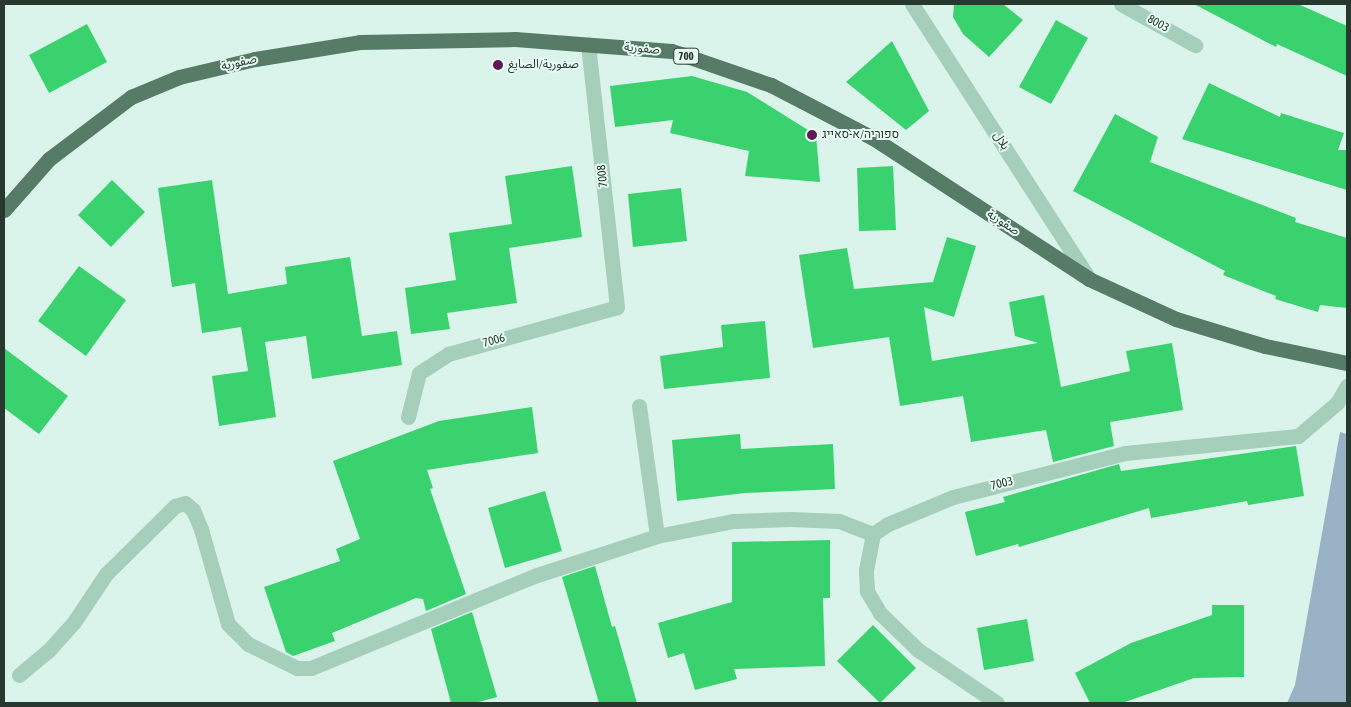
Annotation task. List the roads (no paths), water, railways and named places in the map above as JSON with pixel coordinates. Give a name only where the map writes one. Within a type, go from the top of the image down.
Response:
[{"type":"main road","name":"صفورية","points":[[4,210],[49,159],[116,108],[131,97],[179,77],[255,59],[360,42],[515,39],[672,51],[771,85],[873,138],[1089,279],[1176,319],[1265,346],[1347,363]]},
{"type":"street","name":"بلال","points":[[912,4],[1089,279]]},
{"type":"street","name":"8003","points":[[1121,4],[1195,45]]},
{"type":"street","name":"7008","points":[[588,45],[617,307]]},
{"type":"street","name":"7006","points":[[408,417],[419,373],[448,354],[617,307]]},
{"type":"street","name":"7003","points":[[873,534],[888,524],[953,497],[1125,453],[1298,436],[1337,403],[1347,386]]},
{"type":"street","points":[[639,406],[657,536]]},
{"type":"street","points":[[18,675],[48,651],[74,622],[106,574],[174,506],[184,503],[193,510],[202,529],[228,624],[248,644],[297,668],[320,664],[537,575],[657,536],[733,521],[790,519],[840,521],[873,534],[866,570],[867,591],[880,613],[918,650],[997,703]]},
{"type":"place","name":"صفورية/الصايغ","points":[[498,65]]},
{"type":"place","name":"ספוריה/א-סאייג","points":[[812,135]]}]
